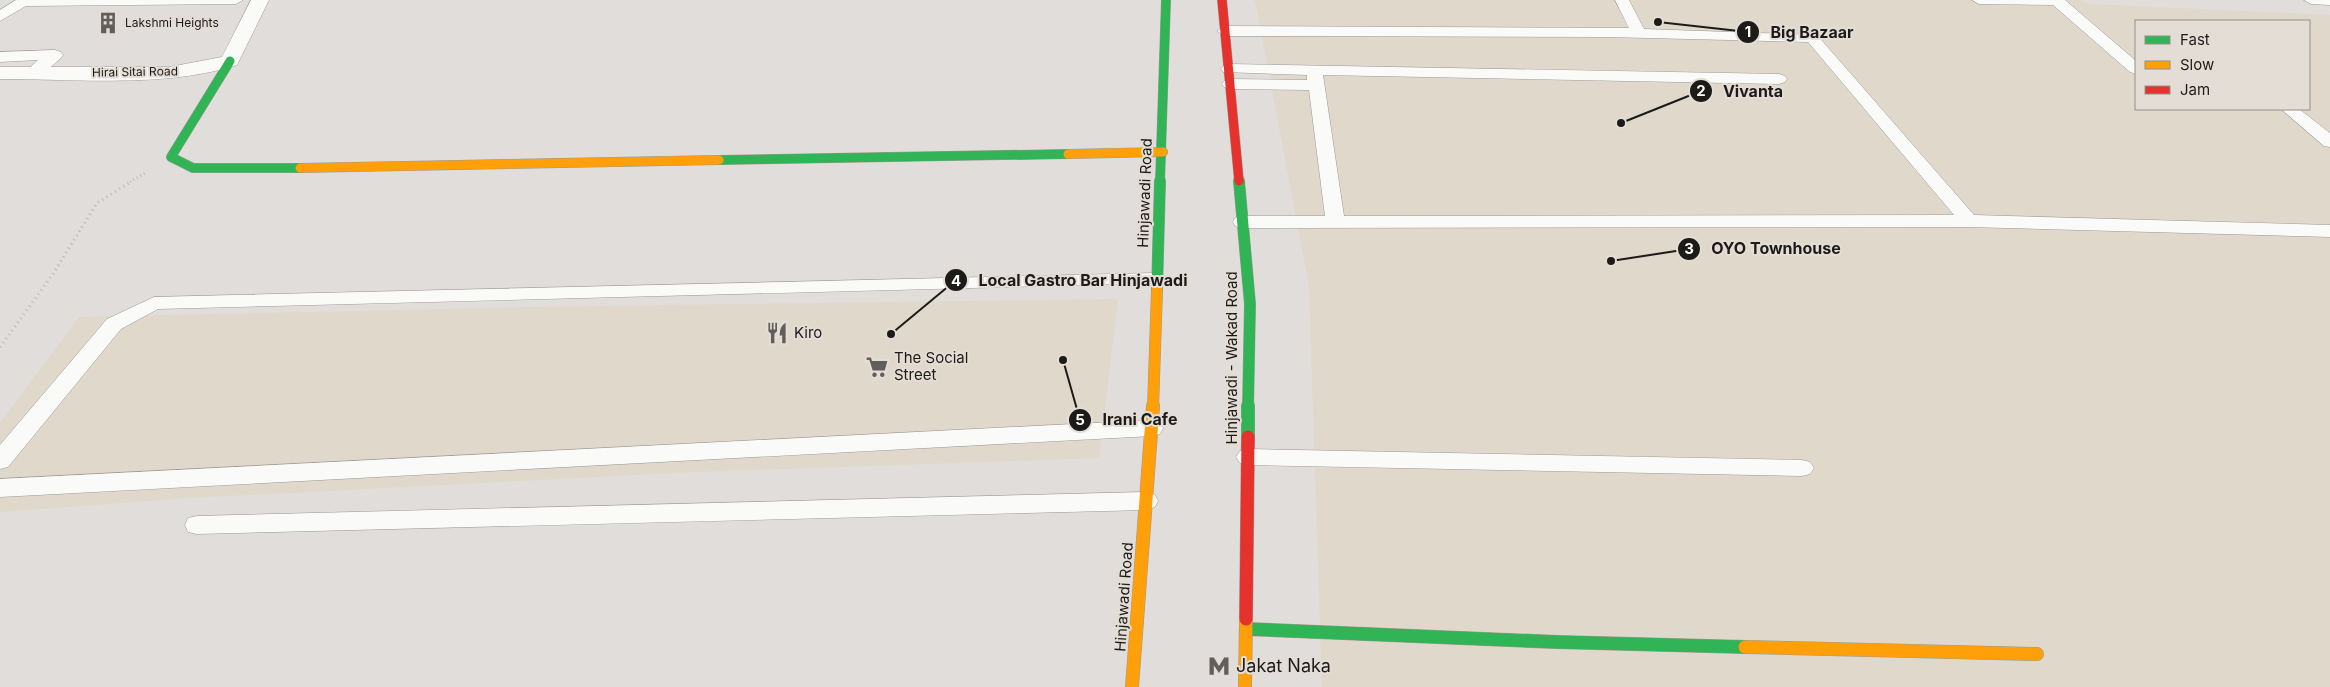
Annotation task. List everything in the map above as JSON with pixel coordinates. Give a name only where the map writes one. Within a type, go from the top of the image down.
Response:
[{"type":"main road","name":"Hinjawadi Road","points":[[1132,687],[1152,428],[1163,152],[1166,0]]},
{"type":"main road","name":"Hinjawadi - Wakad Road","points":[[1222,0],[1250,304],[1245,687]]},
{"type":"main road","points":[[230,61],[171,157],[193,168],[263,169],[1163,152]]},
{"type":"main road","points":[[1246,629],[1556,642],[2037,654]]},
{"type":"street","points":[[230,61],[260,0]]},
{"type":"street","name":"Hirai Sitai Road","points":[[0,73],[169,73],[214,66],[230,61]]},
{"type":"lane","points":[[0,17],[23,2],[236,0]]},
{"type":"lane","points":[[1622,0],[1639,33]]},
{"type":"lane","points":[[1979,0],[2056,1],[2135,68]]},
{"type":"lane","points":[[2311,0],[2330,1]]},
{"type":"lane","points":[[1225,31],[1639,33],[1812,38],[1968,221]]},
{"type":"lane","points":[[0,57],[55,55],[32,72]]},
{"type":"lane","points":[[1230,76],[1315,78],[1778,79]]},
{"type":"lane","points":[[1315,78],[1335,222]]},
{"type":"lane","points":[[2290,110],[2330,142]]},
{"type":"lane","points":[[1242,222],[1968,221],[2330,231]]},
{"type":"lane","points":[[0,461],[114,324],[154,303],[1157,279]]},
{"type":"lane","points":[[0,488],[1152,428]]},
{"type":"lane","points":[[1248,457],[1802,468]]},
{"type":"lane","points":[[197,525],[1146,501]]},
{"type":"path","points":[[0,347],[53,274],[97,203],[171,157]]},
{"type":"shaded area","points":[[1255,0],[2082,0],[2088,4],[2330,15],[2330,687],[1322,687],[1309,286]]},
{"type":"shaded area","name":"The Social Street","points":[[1118,299],[1099,458],[694,472],[189,498],[0,512],[0,423],[79,317],[531,307]]},
{"type":"traffic: fast","points":[[1157,290],[1166,0]]},
{"type":"traffic: fast","points":[[230,61],[171,157],[193,168],[300,168]]},
{"type":"traffic: fast","points":[[719,160],[1068,154]]},
{"type":"traffic: fast","points":[[1239,181],[1250,304],[1248,437]]},
{"type":"traffic: fast","points":[[1246,629],[1557,642],[1745,647]]},
{"type":"traffic: slow","points":[[1068,154],[1163,152]]},
{"type":"traffic: slow","points":[[300,168],[719,160]]},
{"type":"traffic: slow","points":[[1132,687],[1152,428],[1157,290]]},
{"type":"traffic: slow","points":[[1245,687],[1246,619]]},
{"type":"traffic: slow","points":[[1745,647],[2037,654]]},
{"type":"traffic: jam","points":[[1222,0],[1239,181]]},
{"type":"traffic: jam","points":[[1246,619],[1248,437]]},
{"type":"place","name":"Big Bazaar","points":[[1658,22]]},
{"type":"place","name":"Lakshmi Heights","points":[[108,23]]},
{"type":"place","name":"Vivanta","points":[[1621,123]]},
{"type":"place","name":"OYO Townhouse","points":[[1611,261]]},
{"type":"place","name":"Kiro","points":[[777,333]]},
{"type":"place","name":"Local Gastro Bar Hinjawadi","points":[[891,334]]},
{"type":"place","name":"Irani Cafe","points":[[1063,360]]},
{"type":"place","name":"The Social Street","points":[[877,367]]},
{"type":"place","name":"Jakat Naka","points":[[1219,666]]}]
